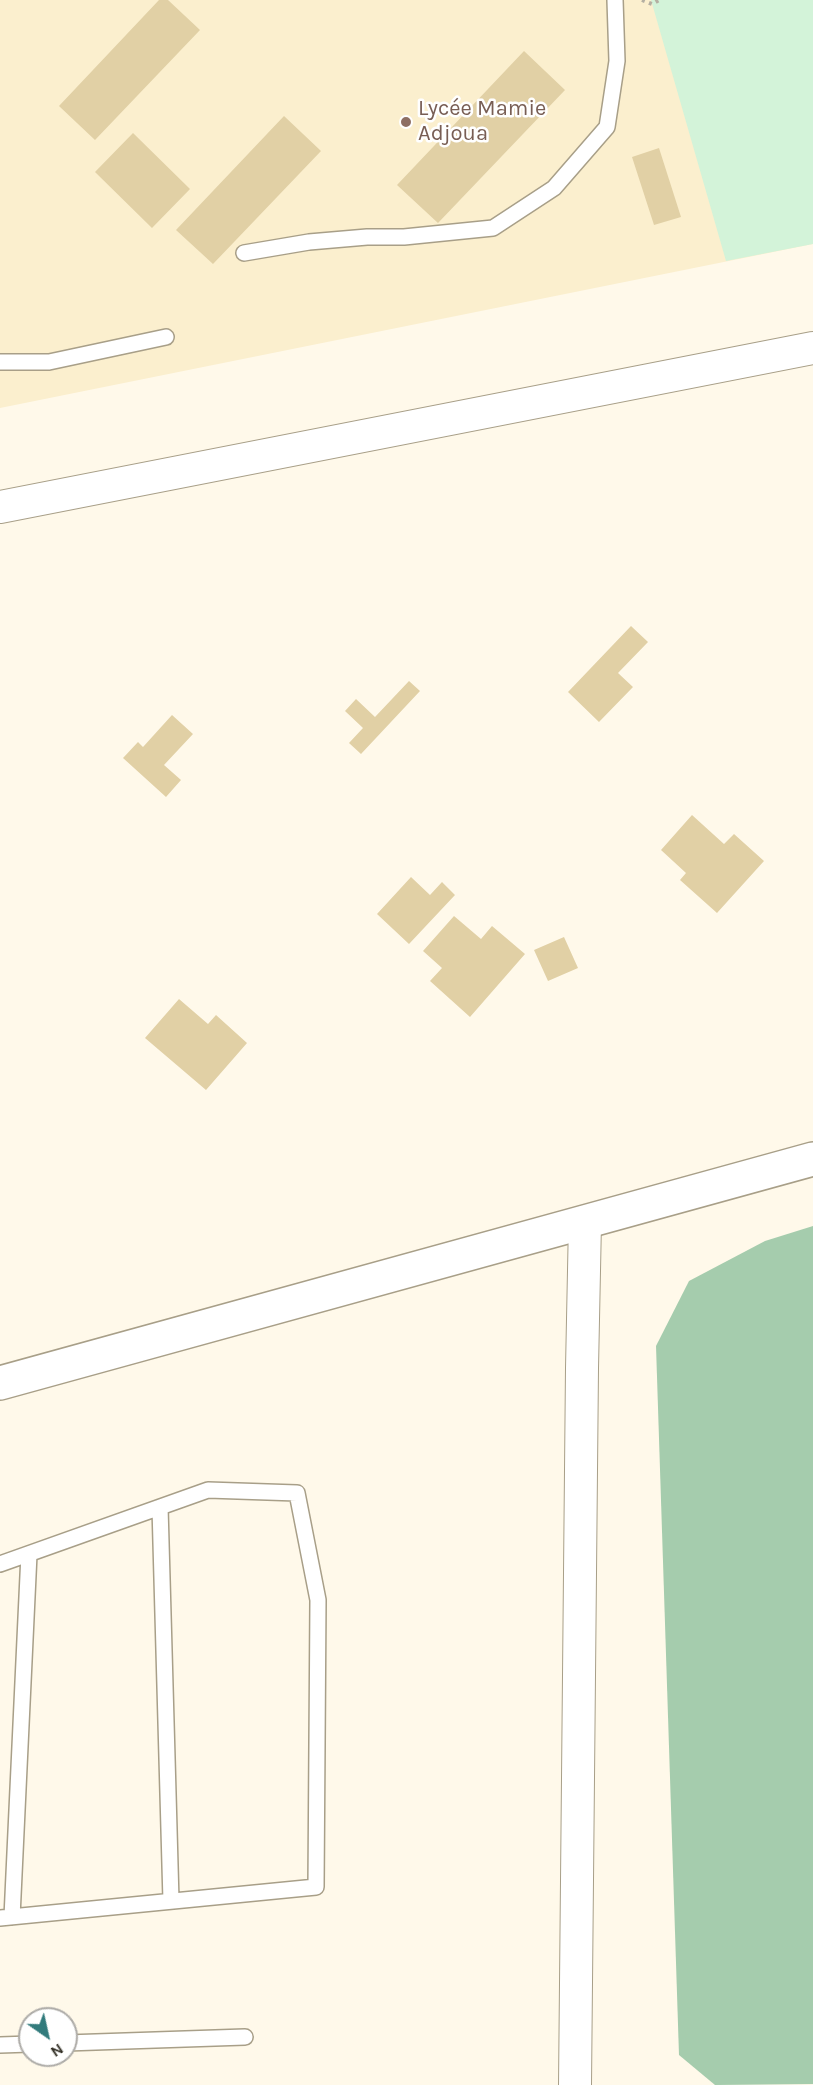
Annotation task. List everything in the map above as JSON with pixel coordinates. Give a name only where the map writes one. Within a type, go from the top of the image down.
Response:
[{"type":"street","points":[[0,507],[813,348]]},
{"type":"street","points":[[0,1383],[813,1159]]},
{"type":"street","points":[[575,2085],[581,1392],[585,1222]]},
{"type":"lane","points":[[244,253],[332,240],[404,237],[493,228],[554,188],[607,127],[617,60],[615,0]]},
{"type":"lane","points":[[0,362],[49,362],[166,337]]},
{"type":"lane","points":[[0,1564],[208,1490],[297,1493],[318,1600],[316,1887],[6,1917],[29,1554]]},
{"type":"lane","points":[[160,1507],[171,1901]]},
{"type":"lane","points":[[78,2043],[246,2037]]},
{"type":"lane","points":[[0,2045],[18,2044]]},
{"type":"path","points":[[642,0],[652,4],[659,0]]},
{"type":"shaded area","name":"Lycée Mamie Adjoua","points":[[0,0],[813,0],[813,244],[0,408]]},
{"type":"green space","points":[[651,0],[813,0],[813,244],[726,261]]},
{"type":"green space","points":[[813,1226],[813,2084],[715,2085],[679,2055],[656,1346],[689,1281],[765,1241]]},
{"type":"building","points":[[159,0],[168,0],[200,30],[95,140],[59,106]]},
{"type":"building","points":[[524,51],[565,90],[438,223],[397,185]]},
{"type":"building","points":[[284,116],[321,151],[213,264],[176,230]]},
{"type":"building","points":[[133,133],[190,189],[152,228],[95,172]]},
{"type":"building","points":[[659,148],[681,217],[654,225],[632,157]]},
{"type":"building","points":[[631,626],[648,642],[618,673],[633,687],[599,722],[568,692]]},
{"type":"building","points":[[409,681],[420,691],[361,754],[349,743],[363,728],[345,711],[356,699],[375,717]]},
{"type":"building","points":[[172,715],[193,734],[164,765],[181,780],[166,797],[123,758],[138,742],[143,747]]},
{"type":"building","points":[[692,815],[724,844],[734,834],[764,861],[717,913],[680,880],[686,873],[661,850]]},
{"type":"building","points":[[411,877],[430,895],[442,882],[455,895],[409,944],[377,914]]},
{"type":"building","points":[[454,916],[481,939],[492,926],[525,954],[470,1017],[430,981],[442,968],[423,951]]},
{"type":"building","points":[[564,937],[578,968],[548,981],[534,950]]},
{"type":"building","points":[[179,999],[208,1024],[216,1015],[247,1043],[206,1090],[145,1038]]},
{"type":"place","name":"Lycée Mamie Adjoua","points":[[406,122]]}]
